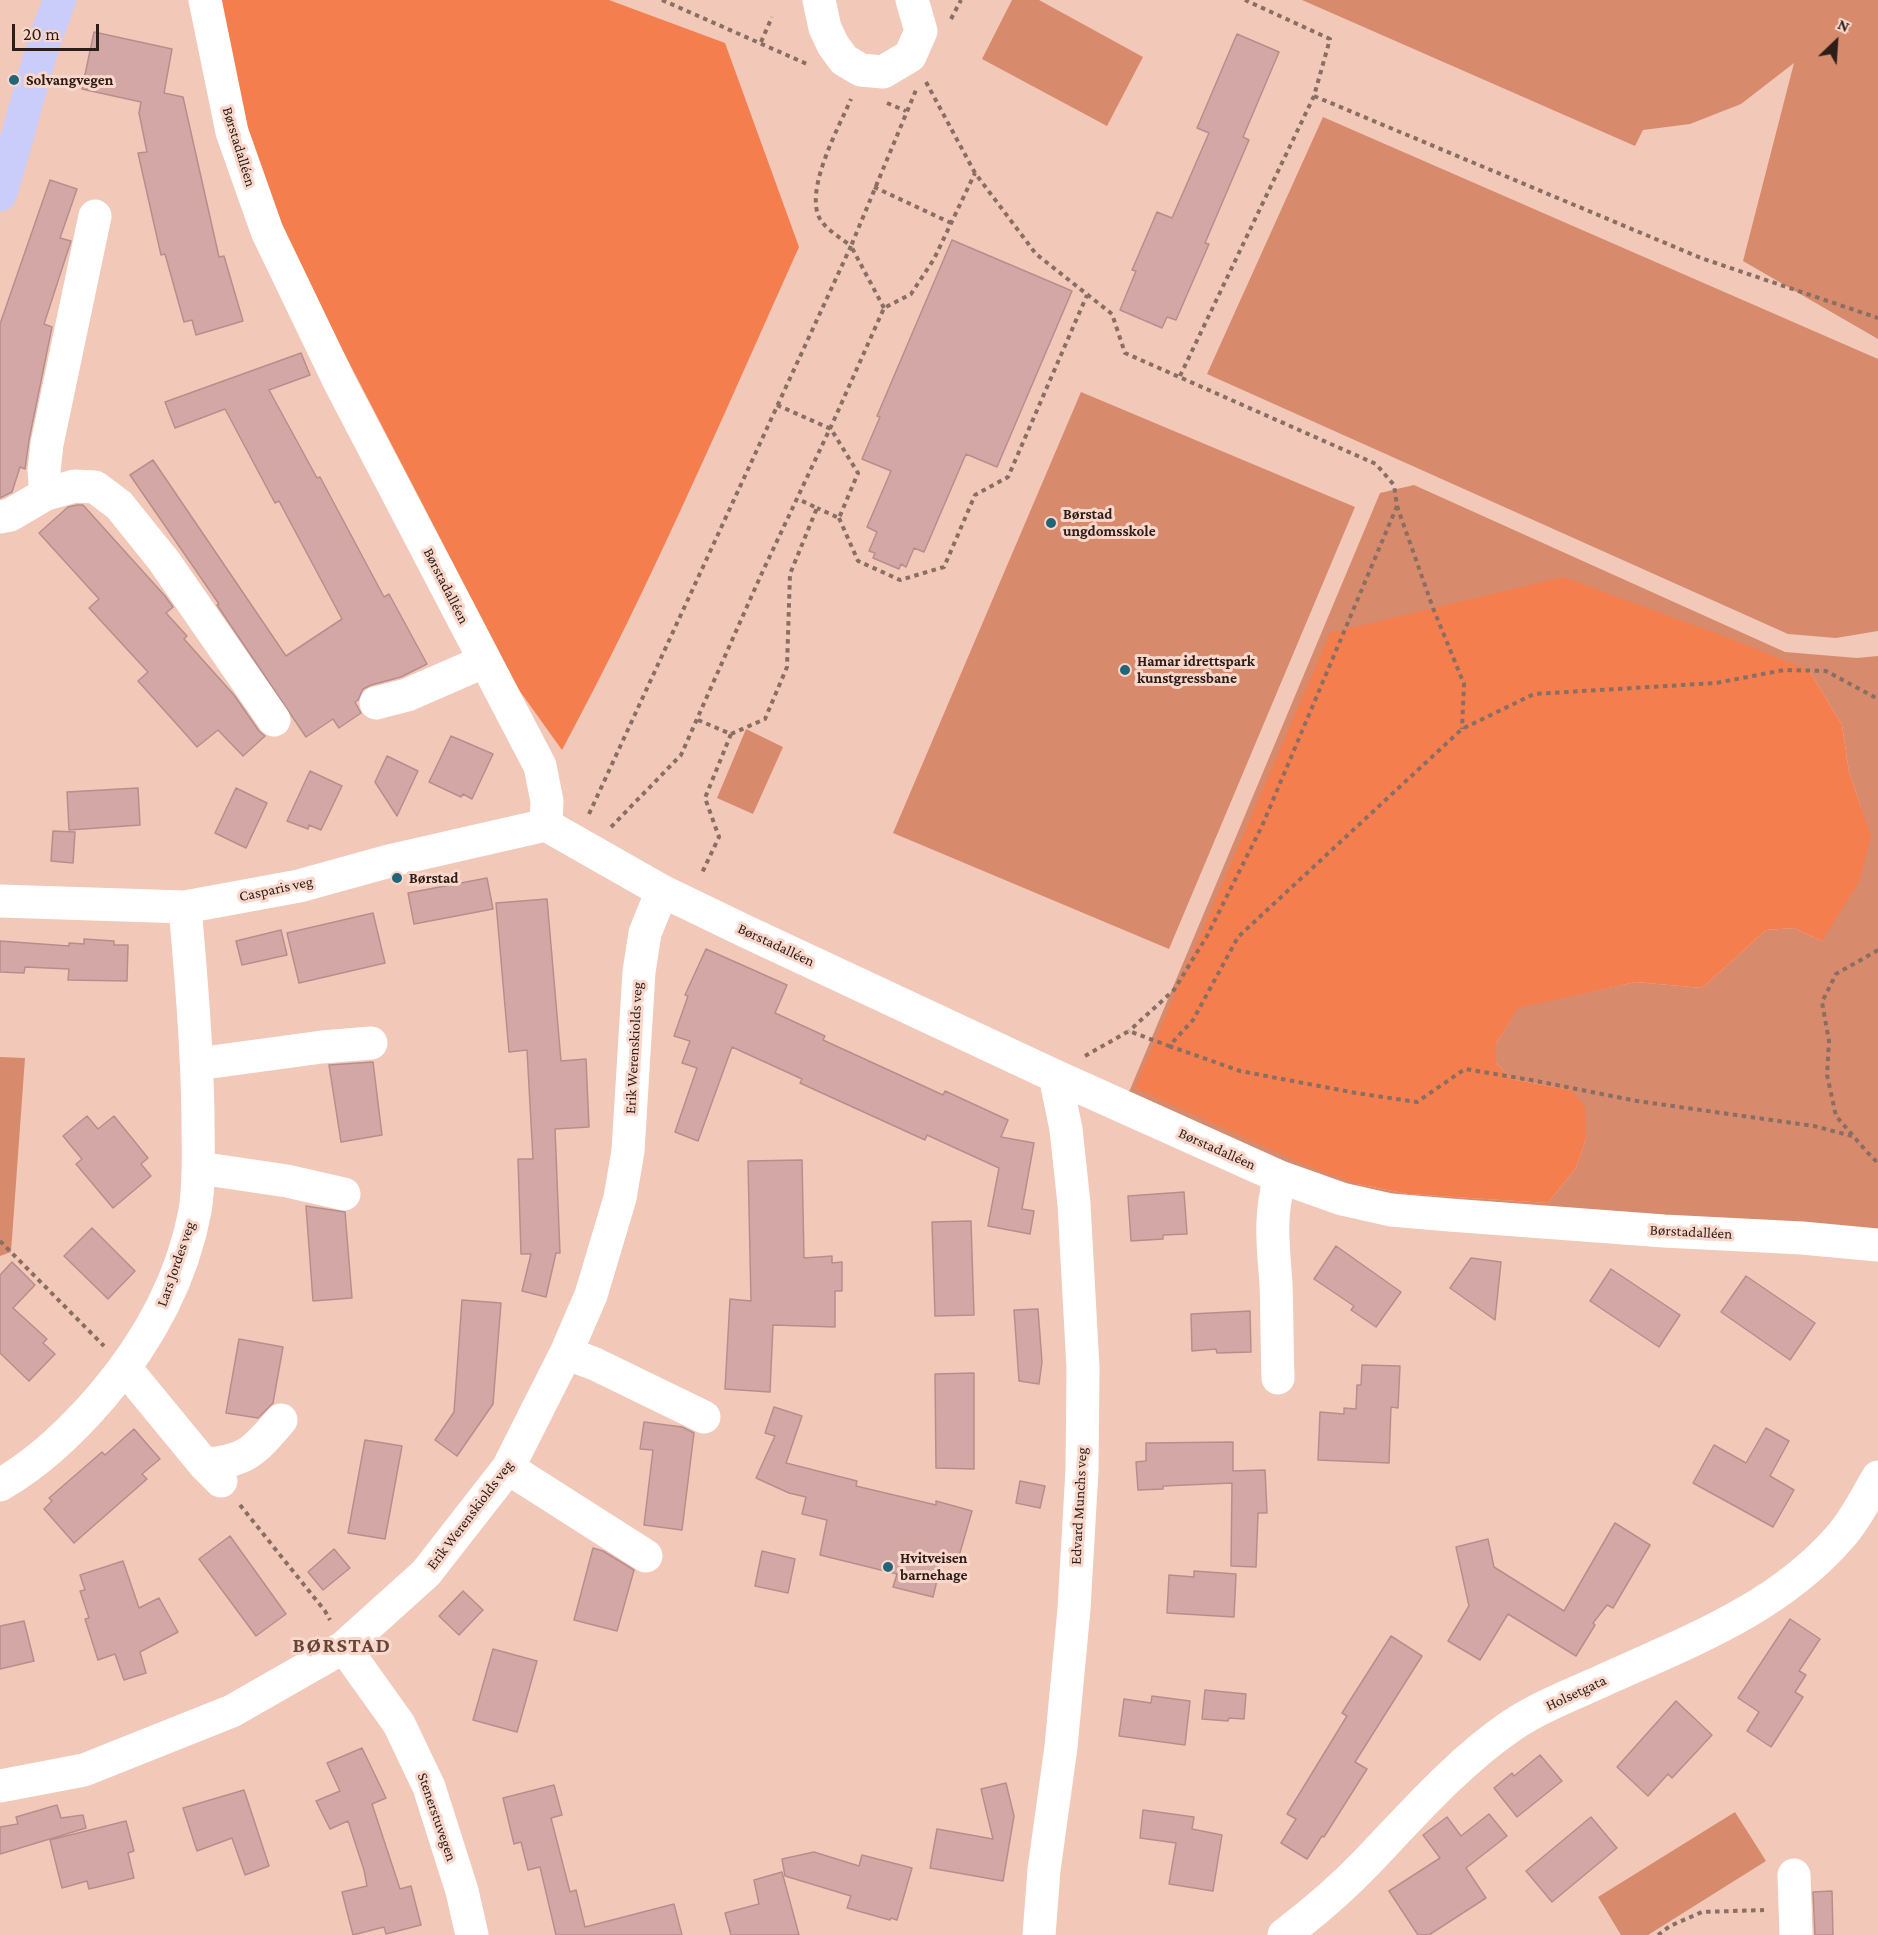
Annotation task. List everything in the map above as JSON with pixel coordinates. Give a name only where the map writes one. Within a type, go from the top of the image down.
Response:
[{"type":"main road","points":[[0,195],[47,31],[60,0]]},
{"type":"street","name":"Børstadalléen","points":[[205,0],[232,132],[267,231],[340,383],[540,766],[547,813],[662,891],[1055,1076],[1280,1177],[1342,1199],[1391,1210],[1878,1245]]},
{"type":"street","points":[[819,0],[825,28],[833,45],[844,60],[861,70],[883,72],[910,56],[921,31],[912,0]]},
{"type":"street","points":[[46,494],[44,471],[47,444],[95,216]]},
{"type":"street","points":[[0,517],[10,515],[46,494],[75,486],[95,488],[119,505],[164,561],[274,720]]},
{"type":"street","points":[[376,703],[407,695],[485,662]]},
{"type":"street","name":"Casparis veg","points":[[0,901],[185,907],[298,886],[547,813]]},
{"type":"street","name":"Erik Werenskiolds veg","points":[[0,1786],[84,1770],[232,1711],[344,1647],[426,1573],[508,1468],[566,1353],[591,1295],[620,1198],[628,1151],[639,972],[645,933],[662,891]]},
{"type":"street","name":"Lars Jordes veg","points":[[0,1485],[22,1473],[57,1444],[125,1368],[145,1339],[172,1285],[195,1211],[199,1168],[197,1064],[185,907]]},
{"type":"street","points":[[197,1064],[322,1047],[372,1043]]},
{"type":"street","name":"Edvard Munchs veg","points":[[1039,1935],[1044,1870],[1061,1747],[1074,1609],[1082,1470],[1083,1368],[1074,1204],[1066,1129],[1055,1076]]},
{"type":"street","points":[[199,1168],[287,1181],[344,1194]]},
{"type":"street","points":[[1278,1378],[1276,1285],[1271,1226],[1274,1198],[1280,1177]]},
{"type":"street","points":[[566,1353],[616,1374],[704,1417]]},
{"type":"street","points":[[125,1368],[212,1473],[230,1461],[246,1456],[282,1420]]},
{"type":"street","points":[[508,1468],[646,1556]]},
{"type":"street","name":"Holsetgata","points":[[1284,1935],[1317,1910],[1431,1795],[1511,1726],[1544,1708],[1753,1610],[1798,1578],[1841,1536],[1878,1477]]},
{"type":"street","name":"Stenerstuvegen","points":[[344,1647],[399,1724],[429,1787],[462,1891],[472,1935]]},
{"type":"street","points":[[1794,1875],[1796,1922]]},
{"type":"path","points":[[662,0],[761,42],[817,69]]},
{"type":"path","points":[[952,0],[956,8]]},
{"type":"path","points":[[947,27],[960,0]]},
{"type":"path","points":[[1180,376],[1314,96],[1330,39],[1245,0]]},
{"type":"path","points":[[761,42],[772,17]]},
{"type":"path","points":[[861,70],[818,176],[815,201],[821,221],[850,246],[884,308]]},
{"type":"path","points":[[589,815],[850,246],[906,111],[923,76],[975,173],[1036,254],[1112,314],[1125,352],[1376,464],[1394,485],[1397,506],[1433,608],[1464,684],[1462,729]]},
{"type":"path","points":[[1314,96],[1701,258],[1878,318]]},
{"type":"path","points":[[886,102],[906,111]]},
{"type":"path","points":[[617,835],[608,829],[681,755],[761,574],[831,429],[884,308],[911,294],[934,259],[975,173]]},
{"type":"path","points":[[874,187],[951,224]]},
{"type":"path","points":[[798,499],[838,518],[858,561],[900,580],[944,567],[975,495],[1008,477],[1087,295]]},
{"type":"path","points":[[777,405],[831,429],[858,473],[838,518]]},
{"type":"path","points":[[1097,1095],[1084,1057],[1129,1031],[1174,990],[1207,936],[1262,826],[1397,506]]},
{"type":"path","points":[[693,877],[699,880],[719,837],[705,798],[731,734],[765,719],[787,667],[790,574],[817,508]]},
{"type":"path","points":[[1169,1046],[1193,1020],[1238,937],[1462,729],[1534,694],[1716,683],[1785,670],[1826,671],[1878,699]]},
{"type":"path","points":[[698,720],[731,734]]},
{"type":"path","points":[[547,813],[589,815],[595,820]]},
{"type":"path","points":[[1878,951],[1836,974],[1822,1002],[1829,1041],[1827,1075],[1836,1116],[1878,1163]]},
{"type":"path","points":[[1129,1031],[1240,1071],[1417,1102],[1465,1069],[1637,1101],[1814,1126],[1852,1136]]},
{"type":"path","points":[[0,1240],[125,1368]]},
{"type":"path","points":[[212,1473],[325,1611],[344,1647]]},
{"type":"path","points":[[1658,1935],[1670,1926],[1702,1912],[1796,1922]]},
{"type":"shaded area","points":[[220,0],[609,0],[725,43],[799,247],[656,564],[562,750],[519,690],[287,243],[243,116]]},
{"type":"shaded area","points":[[1012,0],[1039,0],[1143,57],[1107,126],[982,59]]},
{"type":"shaded area","points":[[1302,0],[1878,0],[1878,339],[1743,261],[1794,63],[1741,104],[1690,124],[1643,130],[1635,146]]},
{"type":"shaded area","points":[[1323,117],[1878,359],[1878,631],[1836,638],[1788,634],[1207,374]]},
{"type":"shaded area","name":"Hamar idrettspark kunstgressbane","points":[[1081,392],[1355,507],[1169,949],[893,833]]},
{"type":"shaded area","points":[[1414,485],[1785,652],[1857,658],[1878,656],[1878,1244],[1401,1196],[1354,1188],[1294,1168],[1129,1092],[1380,493]],"holes":[[[1809,670],[1842,725],[1849,772],[1861,807],[1822,941],[1794,928],[1766,930],[1702,988],[1636,982],[1518,1007],[1496,1044],[1496,1063],[1511,1079],[1571,1090],[1586,1139],[1576,1168],[1548,1203],[1408,1194],[1357,1184]]]},
{"type":"shaded area","points":[[1563,577],[1809,670],[1842,725],[1849,772],[1871,836],[1859,882],[1822,941],[1794,928],[1766,930],[1702,988],[1636,982],[1518,1008],[1496,1044],[1496,1063],[1511,1079],[1571,1090],[1585,1107],[1586,1139],[1576,1168],[1548,1203],[1408,1194],[1357,1184],[1310,1167],[1135,1088],[1330,633]]},
{"type":"shaded area","points":[[746,729],[783,747],[753,814],[717,798]]},
{"type":"shaded area","points":[[0,1057],[25,1058],[11,1252],[0,1256]]},
{"type":"shaded area","points":[[1735,1812],[1766,1861],[1648,1935],[1621,1935],[1598,1897]]},
{"type":"building","points":[[94,32],[172,49],[164,93],[183,97],[219,257],[224,256],[243,321],[196,335],[192,320],[184,322],[165,254],[161,255],[138,153],[147,152],[139,113],[141,102],[82,89]]},
{"type":"building","points":[[1237,34],[1279,52],[1243,137],[1249,140],[1205,243],[1209,244],[1176,320],[1167,317],[1162,328],[1120,310],[1136,271],[1132,270],[1157,212],[1172,218],[1209,133],[1197,128]]},
{"type":"building","points":[[50,180],[77,189],[60,238],[71,241],[44,324],[52,327],[25,469],[20,467],[12,492],[0,498],[0,324]]},
{"type":"building","points":[[952,240],[1072,291],[997,467],[966,454],[924,552],[914,548],[906,567],[901,564],[899,569],[873,558],[875,553],[869,551],[877,532],[867,527],[891,471],[862,459],[880,417],[877,416]]},
{"type":"building","points":[[301,353],[310,375],[269,390],[317,478],[320,477],[384,597],[389,594],[427,664],[401,677],[363,689],[355,702],[361,713],[339,728],[333,719],[306,737],[217,605],[219,604],[130,475],[153,460],[286,656],[342,619],[279,501],[275,503],[225,409],[175,428],[165,402]]},
{"type":"building","points":[[83,505],[165,596],[173,607],[166,613],[187,636],[184,639],[234,695],[265,736],[243,756],[218,730],[197,747],[138,681],[148,672],[89,608],[99,599],[39,533],[68,507]]},
{"type":"building","points":[[451,736],[493,754],[472,799],[463,794],[461,797],[429,782]]},
{"type":"building","points":[[387,756],[418,771],[397,816],[375,782]]},
{"type":"building","points":[[310,771],[342,786],[321,830],[309,825],[308,829],[287,821]]},
{"type":"building","points":[[138,788],[140,825],[69,830],[67,792]]},
{"type":"building","points":[[236,788],[267,803],[246,848],[215,833]]},
{"type":"building","points":[[53,831],[75,832],[73,863],[51,861]]},
{"type":"building","points":[[487,878],[493,909],[414,924],[408,893]]},
{"type":"building","points":[[547,899],[561,1061],[586,1059],[589,1127],[555,1129],[560,1253],[556,1253],[546,1297],[522,1291],[531,1254],[521,1254],[518,1159],[533,1159],[527,1050],[509,1052],[496,903]]},
{"type":"building","points":[[373,913],[385,963],[299,983],[287,933]]},
{"type":"building","points":[[281,930],[287,955],[242,965],[236,941]]},
{"type":"building","points":[[84,939],[114,941],[114,945],[128,945],[127,981],[68,980],[69,969],[25,967],[24,973],[0,972],[0,941],[69,946],[69,943],[84,944]]},
{"type":"building","points":[[706,949],[787,985],[775,1013],[825,1036],[823,1040],[943,1095],[945,1091],[1008,1120],[1001,1137],[1034,1143],[1022,1209],[1034,1211],[1030,1234],[988,1226],[999,1168],[927,1135],[925,1140],[800,1083],[802,1079],[732,1047],[698,1141],[675,1132],[697,1068],[682,1063],[690,1041],[674,1036],[688,996],[685,995]]},
{"type":"building","points":[[373,1062],[382,1135],[341,1142],[329,1065]]},
{"type":"building","points":[[87,1116],[98,1129],[114,1116],[148,1158],[141,1164],[151,1176],[113,1208],[76,1164],[82,1159],[63,1136]]},
{"type":"building","points":[[802,1160],[804,1258],[832,1256],[832,1263],[842,1262],[842,1291],[835,1291],[835,1327],[773,1325],[770,1392],[725,1389],[730,1299],[751,1301],[748,1161]]},
{"type":"building","points":[[1184,1192],[1187,1234],[1163,1235],[1163,1239],[1131,1241],[1128,1196]]},
{"type":"building","points":[[306,1206],[345,1212],[352,1298],[313,1301]]},
{"type":"building","points":[[971,1221],[974,1315],[935,1316],[932,1222]]},
{"type":"building","points":[[92,1228],[135,1271],[108,1299],[64,1256]]},
{"type":"building","points":[[1336,1246],[1401,1292],[1376,1327],[1351,1310],[1354,1306],[1314,1279]]},
{"type":"building","points":[[1471,1258],[1501,1262],[1495,1320],[1450,1288]]},
{"type":"building","points":[[12,1262],[35,1285],[13,1308],[47,1339],[43,1343],[55,1354],[29,1381],[0,1353],[0,1275]]},
{"type":"building","points":[[1611,1269],[1680,1315],[1659,1347],[1590,1301]]},
{"type":"building","points":[[1746,1276],[1815,1323],[1790,1360],[1721,1312]]},
{"type":"building","points":[[462,1300],[501,1303],[493,1404],[457,1456],[435,1440],[454,1412]]},
{"type":"building","points":[[1038,1309],[1042,1362],[1039,1384],[1019,1381],[1014,1310]]},
{"type":"building","points":[[1250,1311],[1251,1352],[1217,1353],[1216,1349],[1192,1351],[1191,1314]]},
{"type":"building","points":[[239,1339],[283,1347],[273,1403],[258,1418],[226,1413]]},
{"type":"building","points":[[1362,1365],[1400,1366],[1398,1408],[1391,1407],[1389,1463],[1318,1460],[1320,1412],[1344,1414],[1344,1408],[1356,1409],[1357,1385],[1361,1385]]},
{"type":"building","points":[[974,1373],[974,1469],[936,1468],[935,1374]]},
{"type":"building","points":[[774,1407],[802,1416],[786,1463],[857,1481],[856,1486],[936,1505],[936,1501],[972,1511],[957,1563],[942,1560],[933,1597],[893,1587],[897,1574],[820,1555],[827,1520],[802,1514],[806,1497],[789,1493],[756,1478],[775,1436],[765,1433]]},
{"type":"building","points":[[644,1422],[682,1427],[694,1433],[682,1530],[644,1525],[653,1450],[640,1449]]},
{"type":"building","points":[[1766,1428],[1789,1441],[1770,1476],[1794,1490],[1773,1527],[1693,1483],[1714,1445],[1746,1463]]},
{"type":"building","points":[[134,1429],[160,1459],[142,1474],[147,1479],[74,1543],[44,1509],[52,1501],[49,1498],[102,1452],[105,1455]]},
{"type":"building","points":[[365,1440],[402,1446],[385,1539],[348,1533]]},
{"type":"building","points":[[1233,1442],[1233,1471],[1265,1470],[1267,1513],[1258,1513],[1256,1567],[1231,1566],[1232,1483],[1163,1486],[1163,1489],[1138,1490],[1136,1462],[1146,1461],[1146,1443]]},
{"type":"building","points":[[1020,1481],[1045,1486],[1040,1508],[1016,1503]]},
{"type":"building","points":[[1615,1523],[1650,1545],[1613,1608],[1607,1605],[1593,1623],[1595,1625],[1576,1656],[1508,1614],[1480,1660],[1448,1641],[1469,1606],[1456,1547],[1488,1539],[1494,1567],[1564,1611]]},
{"type":"building","points":[[230,1536],[286,1614],[256,1636],[199,1559]]},
{"type":"building","points":[[593,1548],[603,1551],[634,1570],[617,1631],[574,1620]]},
{"type":"building","points":[[334,1549],[350,1568],[323,1590],[308,1572]]},
{"type":"building","points":[[762,1551],[795,1559],[788,1593],[755,1586]]},
{"type":"building","points":[[123,1561],[139,1608],[159,1598],[178,1632],[140,1652],[146,1673],[124,1680],[115,1654],[98,1660],[85,1619],[89,1618],[80,1591],[85,1590],[80,1575]]},
{"type":"building","points":[[1194,1571],[1236,1574],[1234,1617],[1167,1613],[1169,1575],[1194,1577]]},
{"type":"building","points":[[463,1591],[483,1610],[459,1635],[439,1616]]},
{"type":"building","points":[[1790,1619],[1820,1639],[1799,1671],[1806,1675],[1795,1692],[1803,1697],[1771,1747],[1747,1731],[1759,1712],[1738,1698]]},
{"type":"building","points":[[24,1621],[34,1661],[0,1669],[0,1626]]},
{"type":"building","points":[[1391,1636],[1422,1656],[1355,1762],[1367,1769],[1324,1837],[1322,1836],[1307,1859],[1281,1843],[1296,1819],[1287,1814],[1347,1716],[1342,1713]]},
{"type":"building","points":[[493,1649],[537,1661],[517,1732],[473,1720]]},
{"type":"building","points":[[1205,1690],[1246,1694],[1244,1719],[1229,1718],[1228,1721],[1202,1719]]},
{"type":"building","points":[[1152,1696],[1190,1701],[1185,1745],[1119,1736],[1124,1699],[1151,1703]]},
{"type":"building","points":[[1676,1701],[1712,1735],[1672,1778],[1668,1774],[1648,1796],[1617,1767]]},
{"type":"building","points":[[362,1748],[386,1798],[372,1804],[400,1889],[411,1886],[421,1925],[386,1934],[384,1927],[353,1935],[342,1892],[367,1886],[364,1870],[348,1821],[330,1829],[316,1801],[340,1791],[327,1763]]},
{"type":"building","points":[[1540,1755],[1562,1781],[1517,1817],[1494,1788],[1512,1773],[1514,1776]]},
{"type":"building","points":[[1006,1783],[1014,1816],[1003,1881],[930,1868],[937,1829],[993,1839],[981,1789]]},
{"type":"building","points":[[554,1785],[562,1815],[551,1818],[570,1892],[576,1890],[585,1927],[674,1904],[682,1935],[556,1935],[540,1867],[528,1870],[521,1842],[514,1844],[503,1798]]},
{"type":"building","points":[[244,1790],[269,1866],[245,1875],[232,1838],[197,1851],[183,1808]]},
{"type":"building","points":[[57,1805],[61,1818],[83,1815],[86,1828],[0,1854],[0,1827],[18,1824],[16,1817]]},
{"type":"building","points":[[1143,1810],[1194,1817],[1192,1829],[1222,1835],[1213,1891],[1169,1884],[1176,1843],[1140,1838]]},
{"type":"building","points":[[1489,1814],[1507,1836],[1466,1868],[1486,1898],[1429,1935],[1418,1935],[1389,1891],[1440,1858],[1423,1835],[1447,1817],[1461,1836]]},
{"type":"building","points":[[1591,1817],[1617,1848],[1552,1902],[1526,1871]]},
{"type":"building","points":[[126,1821],[134,1851],[128,1853],[134,1878],[89,1889],[87,1881],[62,1888],[50,1840]]},
{"type":"building","points":[[814,1852],[859,1866],[862,1855],[912,1868],[897,1920],[847,1908],[851,1896],[785,1876],[782,1859]]},
{"type":"building","points":[[782,1872],[799,1935],[731,1935],[725,1913],[759,1904],[754,1880]]},
{"type":"building","points":[[1832,1891],[1833,1935],[1815,1935],[1813,1892]]},
{"type":"place","name":"Solvangvegen","points":[[14,80]]},
{"type":"place","name":"Børstad ungdomsskole","points":[[1051,523]]},
{"type":"place","name":"Hamar idrettspark kunstgressbane","points":[[1125,670]]},
{"type":"place","name":"Børstad","points":[[397,878]]},
{"type":"place","name":"Hvitveisen barnehage","points":[[888,1567]]},
{"type":"district","name":"BØRSTAD","points":[[342,1646]]}]
